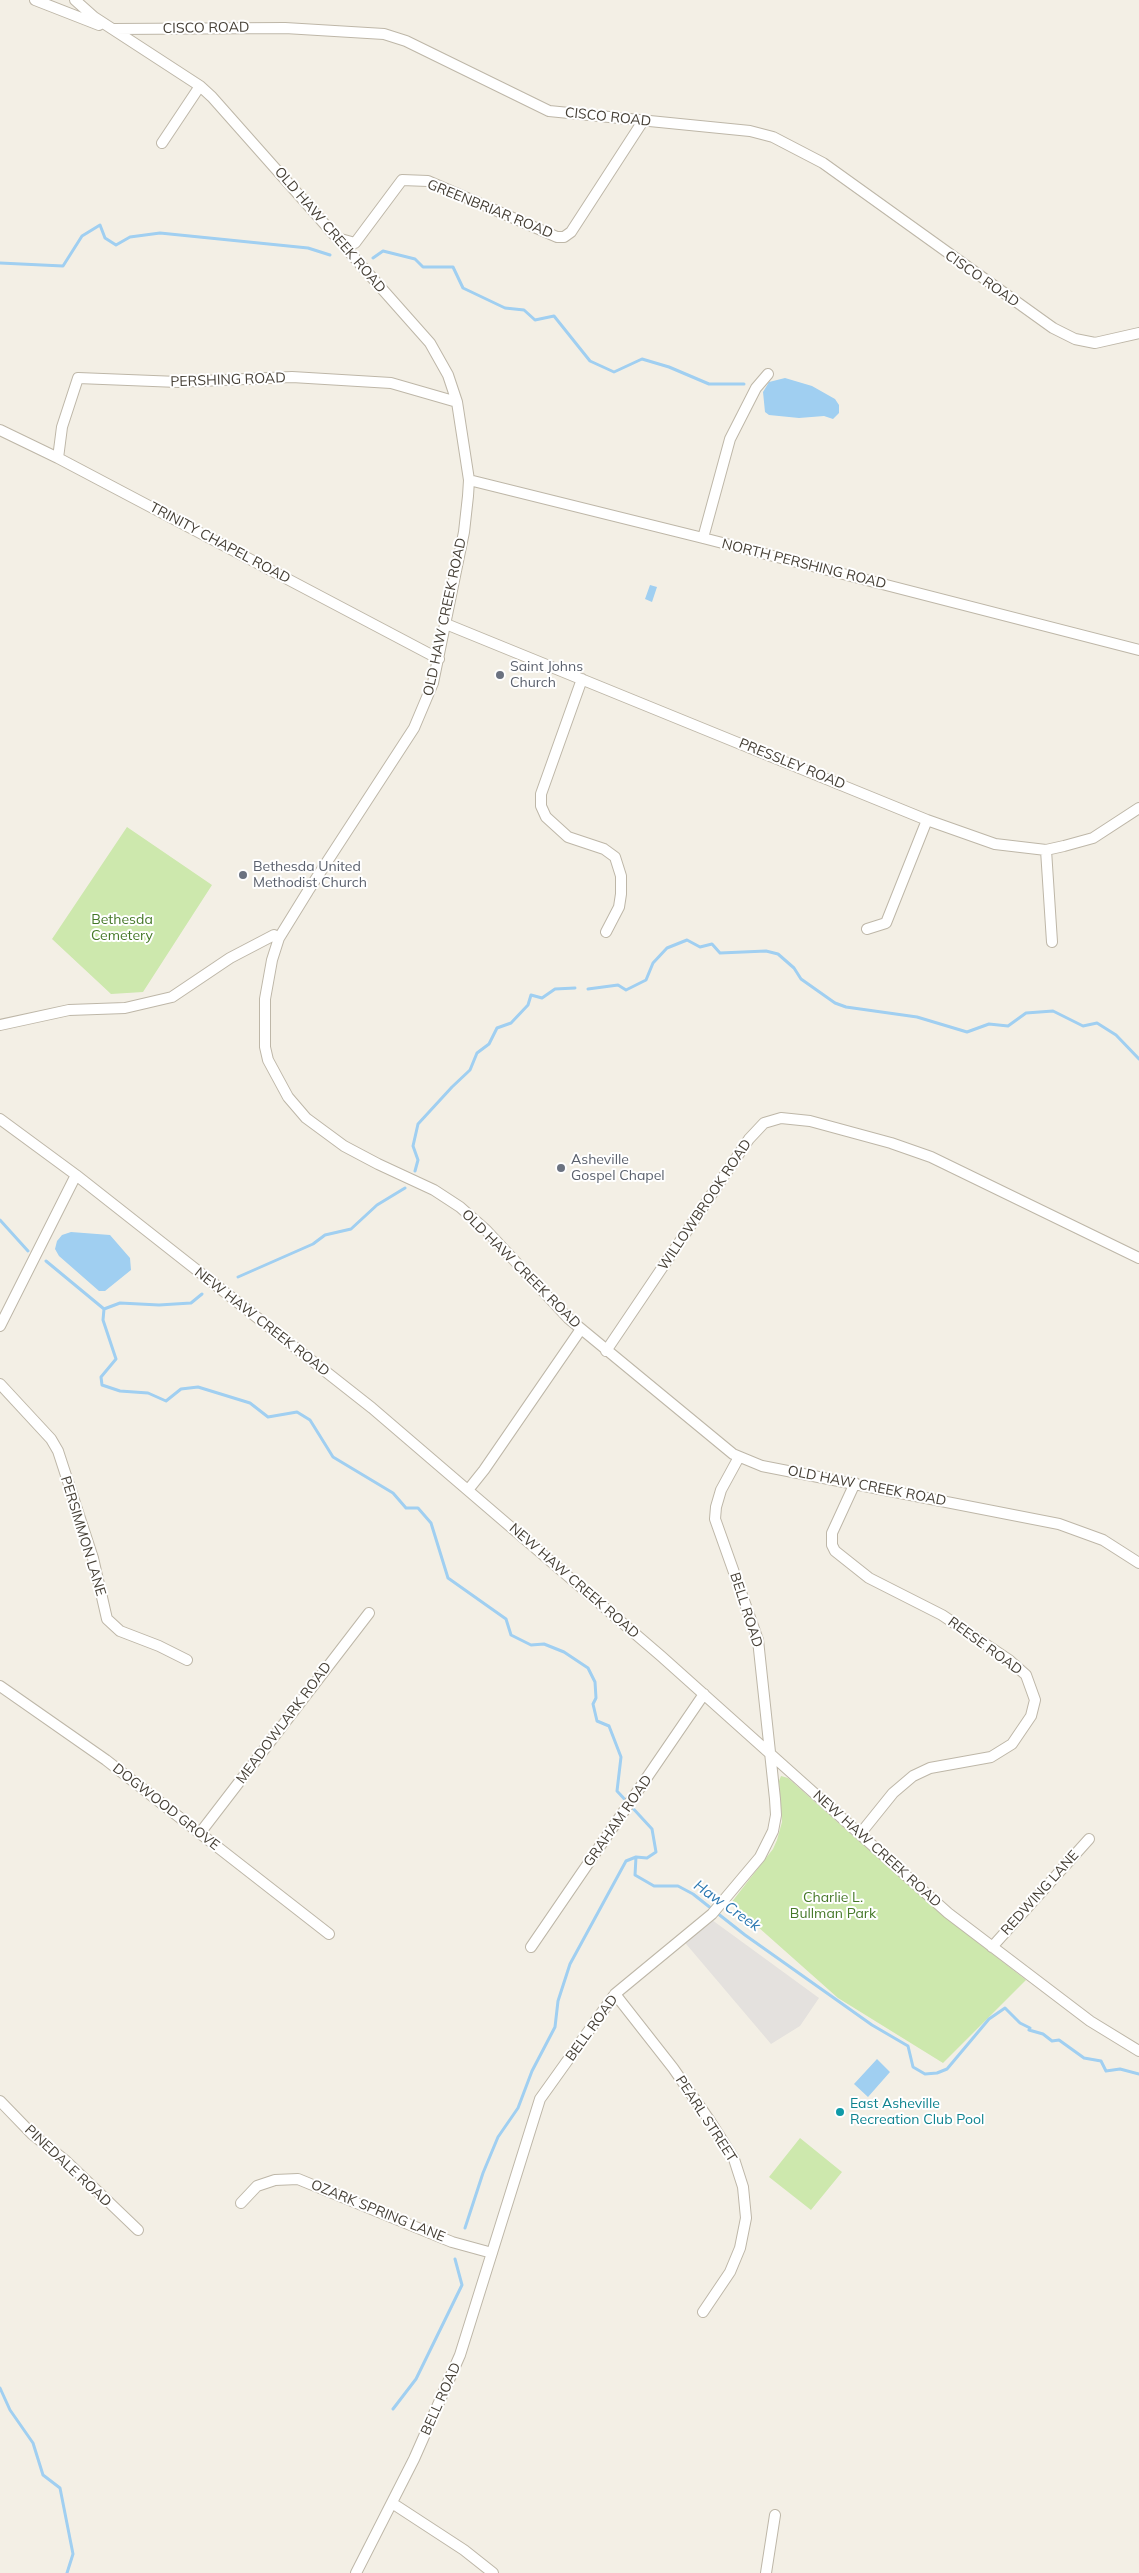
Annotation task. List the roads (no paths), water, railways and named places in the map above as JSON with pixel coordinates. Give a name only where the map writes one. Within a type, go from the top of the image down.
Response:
[{"type":"street","name":"CISCO ROAD","points":[[35,0],[114,30],[285,28],[384,34],[401,39],[549,111],[750,131],[791,145],[823,163],[1053,328],[1075,339],[1095,343],[1139,333]]},
{"type":"street","name":"OLD HAW CREEK ROAD","points":[[75,0],[114,30],[200,86],[212,97],[430,343],[448,375],[456,402],[469,480],[464,532],[432,689],[414,728],[279,938],[268,976],[265,998],[265,1047],[268,1060],[294,1105],[306,1118],[359,1155],[434,1190],[460,1207],[486,1230],[540,1290],[581,1330],[739,1457],[762,1466],[1059,1524],[1103,1540],[1139,1562]]},
{"type":"street","points":[[162,143],[200,86]]},
{"type":"street","name":"GREENBRIAR ROAD","points":[[336,237],[355,243],[402,180],[428,182],[557,237],[564,237],[571,232],[643,121]]},
{"type":"street","points":[[703,538],[730,439],[756,388],[768,374]]},
{"type":"street","name":"PERSHING ROAD","points":[[58,458],[62,427],[78,378],[178,382],[292,378],[391,383],[456,402]]},
{"type":"street","name":"TRINITY CHAPEL ROAD","points":[[0,430],[58,458],[439,659]]},
{"type":"street","name":"NORTH PERSHING ROAD","points":[[469,480],[1139,650]]},
{"type":"street","name":"PRESSLEY ROAD","points":[[446,624],[927,820],[995,844],[1046,850],[1093,838],[1139,808]]},
{"type":"street","points":[[582,679],[541,794],[540,806],[546,817],[568,837],[604,849],[615,857],[621,876],[621,894],[619,907],[606,932]]},
{"type":"street","points":[[867,929],[886,922],[927,820]]},
{"type":"street","points":[[1046,850],[1052,942]]},
{"type":"street","points":[[0,1025],[69,1010],[125,1008],[172,997],[230,958],[274,935],[279,938]]},
{"type":"street","name":"WILLOWBROOK ROAD","points":[[606,1351],[749,1139],[764,1123],[781,1118],[810,1121],[891,1143],[948,1164],[1139,1258]]},
{"type":"street","name":"NEW HAW CREEK ROAD","points":[[0,1119],[76,1175],[372,1408],[704,1694],[948,1913],[1090,2021],[1139,2051]]},
{"type":"street","points":[[0,1326],[76,1175]]},
{"type":"street","points":[[468,1490],[488,1465],[581,1330]]},
{"type":"street","name":"PERSIMMON LANE","points":[[0,1384],[51,1439],[58,1451],[93,1558],[107,1619],[120,1631],[159,1646],[187,1660]]},
{"type":"street","name":"BELL ROAD","points":[[356,2573],[392,2503],[460,2355],[540,2099],[615,1994],[715,1910],[760,1857],[773,1831],[776,1814],[769,1752],[767,1710],[758,1640],[715,1519],[719,1495],[739,1457]]},
{"type":"street","name":"REESE ROAD","points":[[854,1483],[832,1533],[832,1545],[835,1551],[868,1578],[942,1615],[1009,1660],[1026,1675],[1035,1700],[1031,1716],[1012,1744],[991,1757],[930,1768],[913,1776],[893,1794],[860,1834]]},
{"type":"street","name":"MEADOWLARK ROAD","points":[[200,1834],[369,1614]]},
{"type":"street","name":"DOGWOOD GROVE","points":[[0,1686],[106,1760],[299,1913],[329,1934]]},
{"type":"street","name":"GRAHAM ROAD","points":[[531,1947],[704,1694]]},
{"type":"street","name":"REDWING LANE","points":[[992,1947],[1089,1839]]},
{"type":"street","name":"PEARL STREET","points":[[615,1994],[673,2068],[710,2121],[734,2159],[743,2187],[746,2218],[740,2248],[730,2272],[703,2312]]},
{"type":"street","name":"PINEDALE ROAD","points":[[0,2101],[32,2134],[66,2162],[138,2230]]},
{"type":"street","name":"OZARK SPRING LANE","points":[[242,2203],[257,2186],[276,2180],[298,2179],[452,2242],[492,2253]]},
{"type":"street","points":[[392,2503],[454,2543],[493,2573]]},
{"type":"street","points":[[766,2573],[775,2515]]},
{"type":"water","points":[[785,378],[812,386],[835,399],[839,405],[839,413],[833,419],[824,416],[799,418],[769,415],[765,412],[763,392],[769,382]]},
{"type":"water","points":[[650,585],[657,587],[652,602],[645,599]]},
{"type":"water","points":[[71,1232],[110,1235],[130,1258],[131,1270],[105,1291],[99,1291],[59,1256],[55,1249],[57,1241],[62,1235]]},
{"type":"water","points":[[877,2059],[890,2072],[868,2097],[854,2084]]},
{"type":"waterway","points":[[0,263],[63,266],[82,236],[100,225],[105,238],[116,245],[130,237],[160,233],[308,248],[330,255]]},
{"type":"waterway","points":[[373,258],[383,251],[415,259],[423,267],[453,267],[463,288],[505,308],[524,310],[535,320],[554,316],[590,361],[614,372],[642,359],[669,367],[709,384],[744,384]]},
{"type":"waterway","points":[[588,989],[618,985],[626,990],[646,980],[653,963],[667,948],[687,940],[700,947],[712,944],[720,953],[766,951],[778,954],[794,968],[801,979],[835,1003],[846,1007],[917,1017],[967,1032],[989,1024],[1008,1026],[1026,1013],[1053,1011],[1083,1026],[1097,1023],[1116,1035],[1139,1059]]},
{"type":"waterway","points":[[415,1171],[418,1160],[413,1146],[418,1124],[470,1070],[477,1053],[489,1044],[497,1028],[511,1023],[528,1005],[531,995],[542,998],[555,989],[575,988]]},
{"type":"waterway","points":[[238,1277],[313,1244],[325,1235],[351,1229],[377,1205],[405,1188]]},
{"type":"waterway","name":"Haw Creek","points":[[0,1220],[28,1251]]},
{"type":"waterway","name":"Haw Creek","points":[[46,1261],[104,1309]]},
{"type":"waterway","points":[[104,1309],[120,1303],[159,1305],[191,1303],[202,1294]]},
{"type":"waterway","name":"Haw Creek","points":[[104,1309],[103,1320],[116,1359],[101,1377],[102,1385],[120,1391],[148,1393],[166,1401],[181,1389],[198,1387],[250,1403],[268,1417],[297,1412],[310,1420],[333,1457],[393,1493],[406,1508],[418,1508],[431,1523],[448,1578],[506,1619],[511,1635],[531,1645],[544,1644],[564,1652],[588,1668],[595,1682],[596,1698],[593,1704],[597,1721],[609,1726],[621,1757],[617,1791],[652,1829],[656,1852],[647,1858],[636,1857],[626,1861],[570,1964],[558,2001],[555,2027],[532,2071],[518,2108],[498,2137],[483,2173],[465,2228]]},
{"type":"waterway","name":"Haw Creek","points":[[636,1857],[635,1875],[654,1886],[678,1886],[693,1894],[745,1935],[872,2025],[908,2046],[913,2067],[925,2074],[937,2073],[947,2069],[989,2019],[1005,2008],[1020,2023],[1030,2028],[1029,2030],[1043,2034],[1052,2041],[1059,2040],[1084,2058],[1101,2061],[1106,2071],[1120,2069],[1139,2074]]},
{"type":"waterway","points":[[393,2409],[416,2379],[462,2285],[455,2259]]},
{"type":"waterway","points":[[0,2388],[10,2410],[33,2443],[43,2475],[60,2488],[73,2554],[67,2573]]},
{"type":"place","name":"Saint Johns Church","points":[[500,675]]},
{"type":"place","name":"Bethesda United Methodist Church","points":[[243,875]]},
{"type":"place","name":"Asheville Gospel Chapel","points":[[561,1168]]},
{"type":"place","name":"East Asheville Recreation Club Pool","points":[[840,2112]]},
{"type":"park label","name":"Bethesda Cemetery","points":[[122,928]]},
{"type":"park label","name":"Charlie L. Bullman Park","points":[[833,1906]]}]
